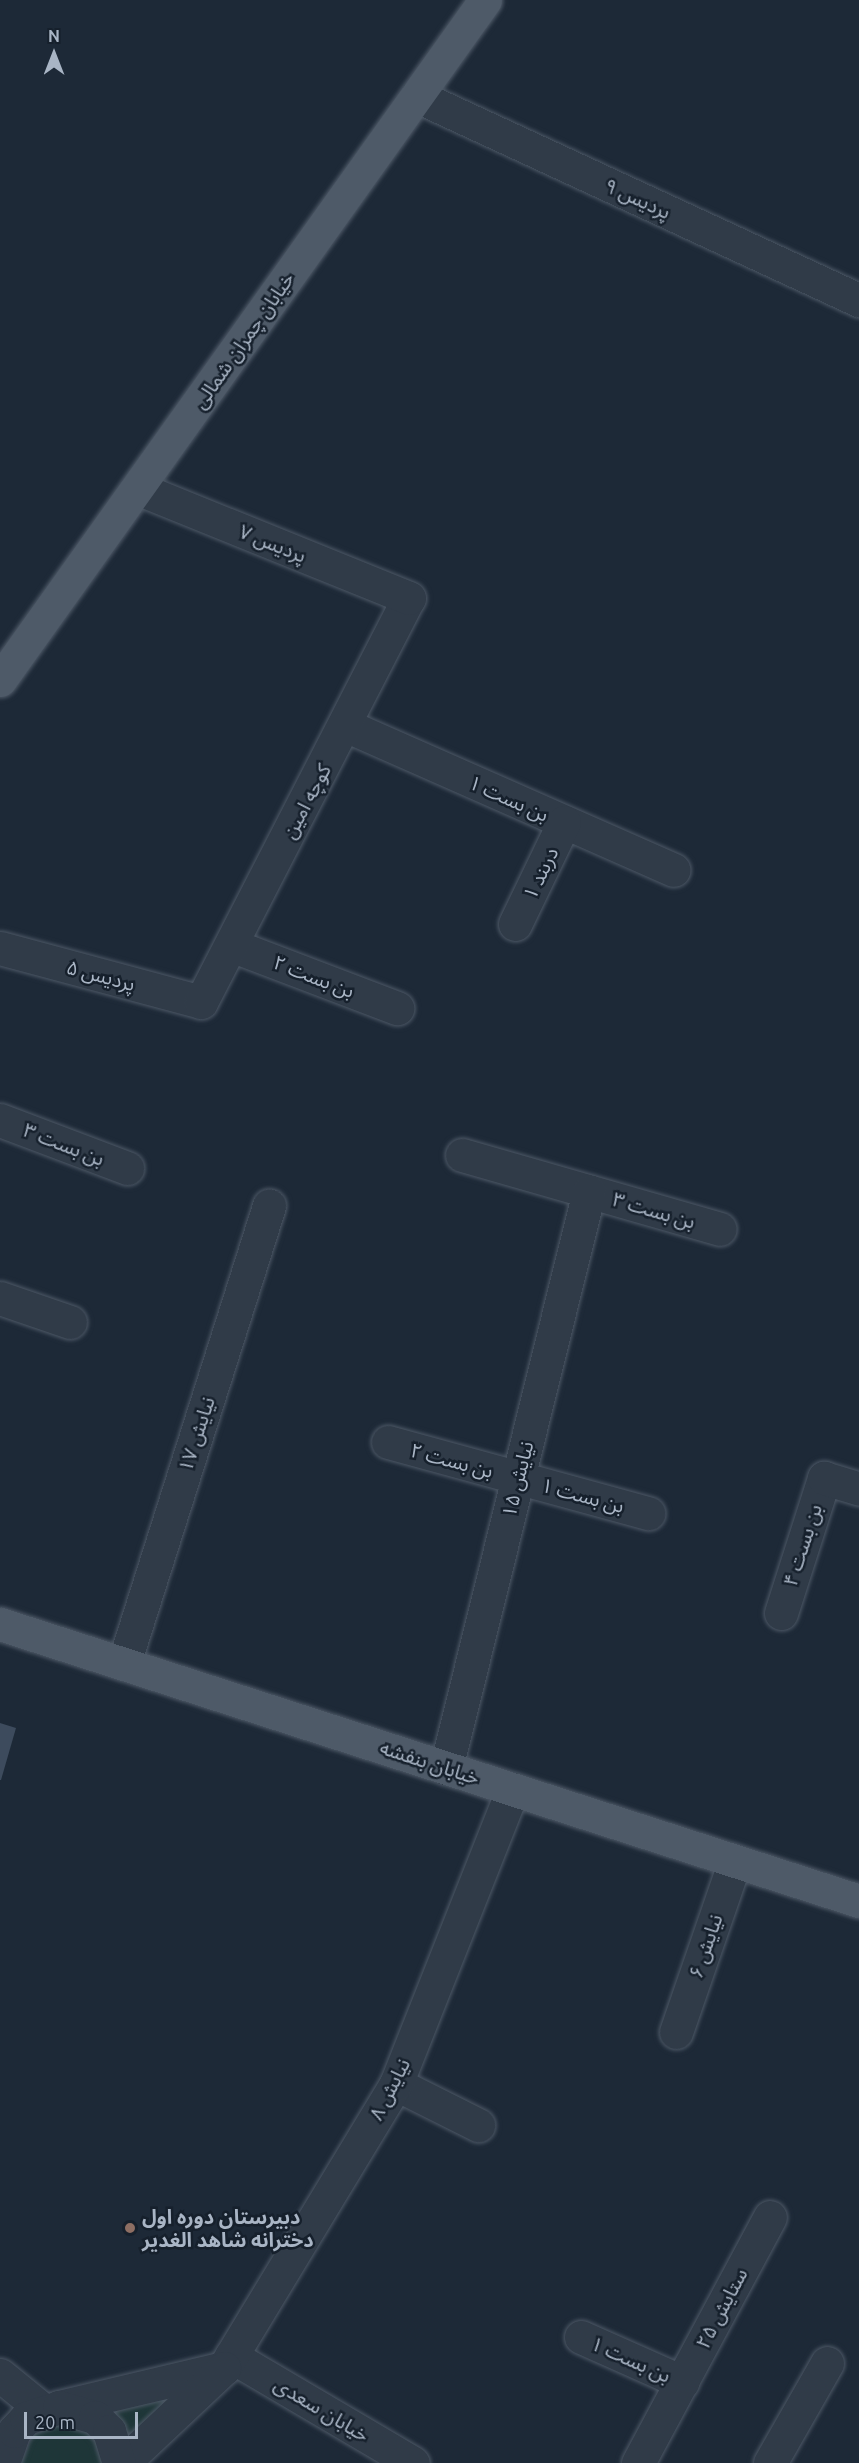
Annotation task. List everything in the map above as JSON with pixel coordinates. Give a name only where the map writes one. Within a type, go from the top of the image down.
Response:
[{"type":"main road","name":"خیابان چمران شمالی","points":[[0,680],[485,0]]},
{"type":"main road","name":"خیابان بنفشه","points":[[0,1624],[859,1901]]},
{"type":"street","name":"پردیس ۹","points":[[417,96],[859,300]]},
{"type":"street","name":"پردیس ۷","points":[[137,488],[410,598]]},
{"type":"street","name":"کوچه امین","points":[[201,1002],[410,598]]},
{"type":"street","name":"بن بست ۱","points":[[345,725],[673,870]]},
{"type":"street","name":"دربند ۱","points":[[515,924],[564,822]]},
{"type":"street","name":"بن بست ۲","points":[[231,945],[397,1008]]},
{"type":"street","name":"پردیس ۵","points":[[0,948],[201,1002]]},
{"type":"street","name":"بن بست ۳","points":[[0,1120],[127,1168]]},
{"type":"street","points":[[462,1155],[589,1191]]},
{"type":"street","name":"بن بست ۳","points":[[589,1191],[720,1229]]},
{"type":"street","name":"نیایش ۱۵","points":[[446,1768],[589,1191]]},
{"type":"street","name":"نیایش ۱۷","points":[[124,1664],[269,1205]]},
{"type":"street","points":[[0,1298],[70,1322]]},
{"type":"street","name":"بن بست ۲","points":[[388,1442],[517,1477]]},
{"type":"street","name":"بن بست ۱","points":[[517,1477],[648,1513]]},
{"type":"street","name":"بن بست ۴","points":[[781,1612],[824,1478],[859,1489]]},
{"type":"street","name":"نیایش ۸","points":[[121,2463],[228,2362],[396,2084],[513,1789]]},
{"type":"street","name":"نیایش ۶","points":[[676,2032],[735,1861]]},
{"type":"street","points":[[396,2084],[478,2125]]},
{"type":"street","name":"ستایش ۲۵","points":[[638,2463],[770,2217]]},
{"type":"street","name":"بن بست ۱","points":[[581,2337],[682,2382]]},
{"type":"street","points":[[3,2463],[14,2431],[51,2408],[228,2362]]},
{"type":"street","name":"خیابان سعدی","points":[[228,2362],[413,2463]]},
{"type":"street","points":[[770,2463],[826,2363]]},
{"type":"street","points":[[0,2375],[51,2408],[95,2417],[109,2431],[121,2463]]},
{"type":"street","points":[[0,2458],[3,2463]]},
{"type":"green space","points":[[183,2391],[127,2441],[102,2411]]},
{"type":"green space","points":[[57,2424],[83,2428],[101,2448],[103,2463],[21,2463],[33,2435]]},
{"type":"building","points":[[0,1723],[16,1728],[1,1780],[0,1780]]},
{"type":"place","name":"دبیرستان دوره اول دخترانه شاهد الغدیر","points":[[130,2228]]}]
